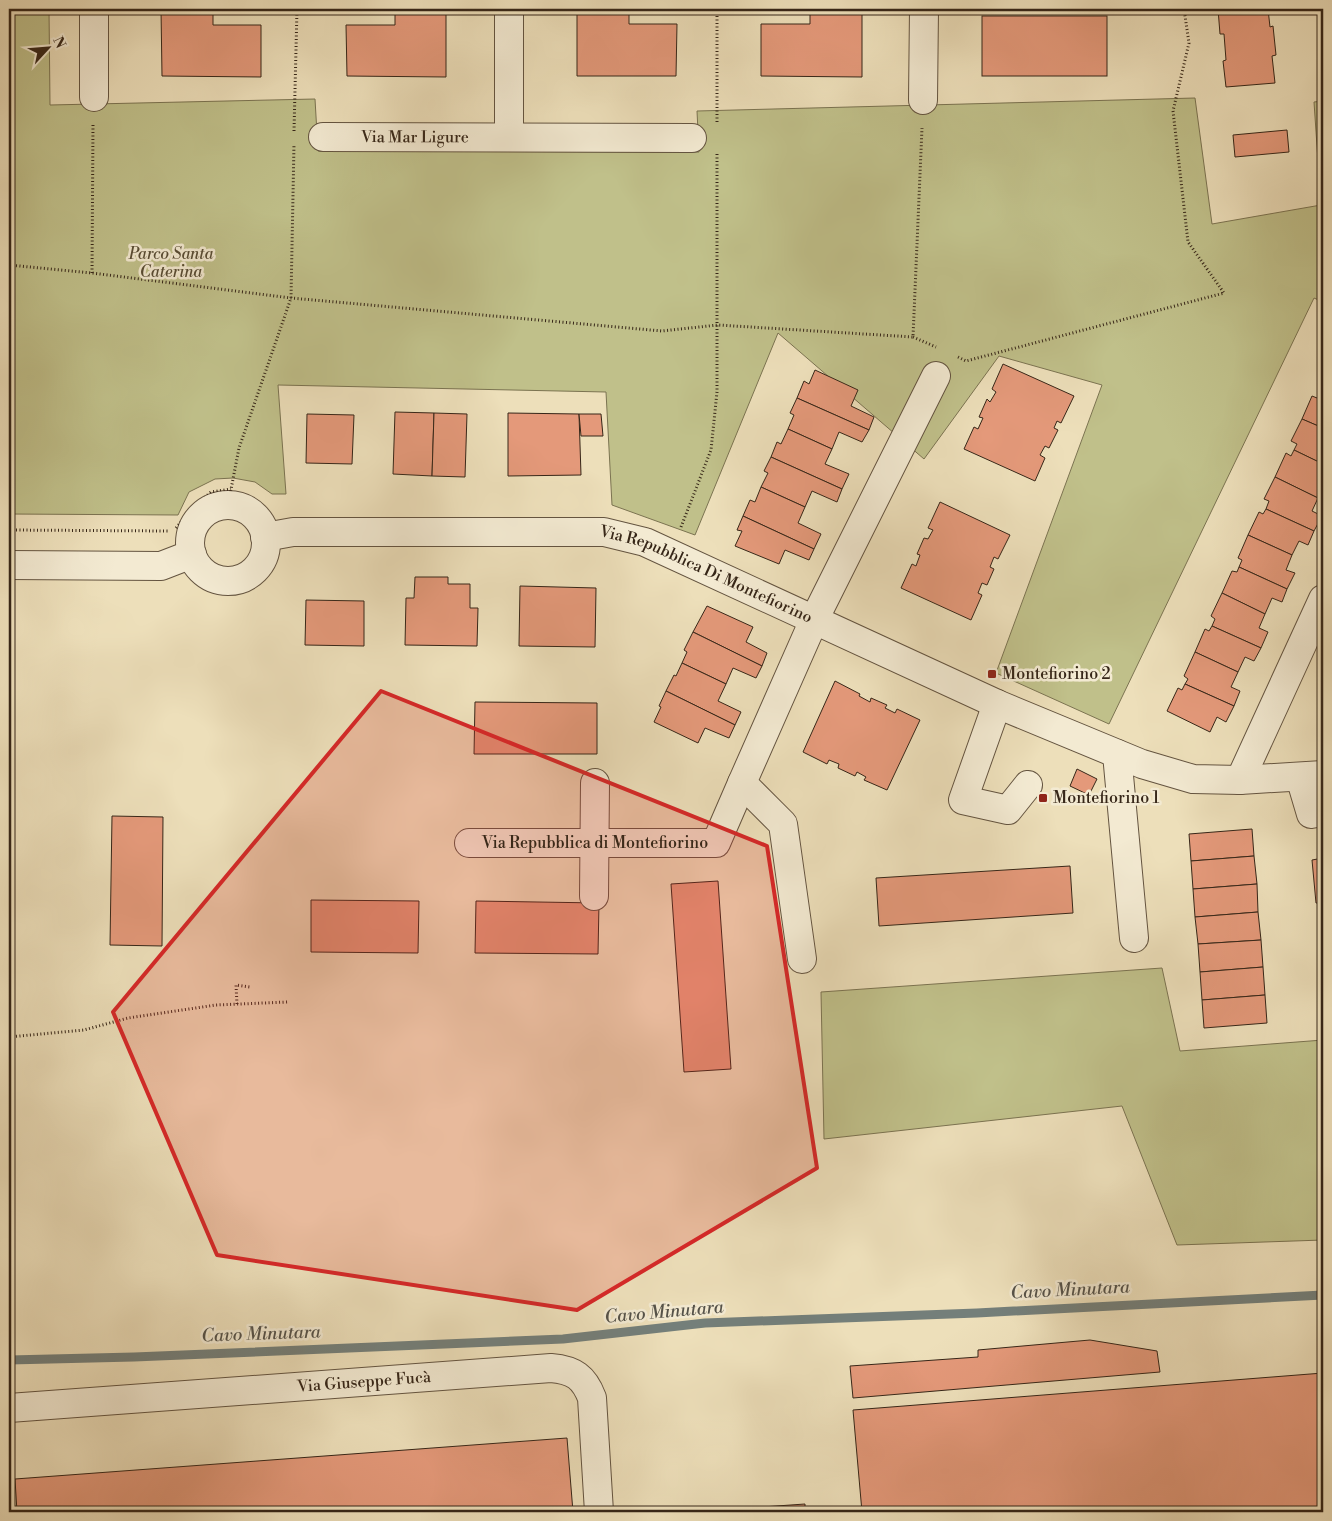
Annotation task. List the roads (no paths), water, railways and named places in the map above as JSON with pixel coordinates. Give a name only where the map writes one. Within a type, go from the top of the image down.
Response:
[{"type":"street","points":[[94,9],[94,98]]},
{"type":"street","points":[[509,9],[509,137]]},
{"type":"street","points":[[923,100],[924,9]]},
{"type":"street","name":"Via Mar Ligure","points":[[323,137],[692,138]]},
{"type":"street","points":[[802,959],[783,824],[742,783],[814,620],[936,376]]},
{"type":"street","points":[[230,497],[255,516],[263,529],[265,537],[265,549],[261,562],[250,574],[238,580],[227,581],[210,577],[196,564],[190,541],[194,527],[201,516],[230,497]]},
{"type":"street","name":"Via Repubblica Di Montefiorino","points":[[265,537],[293,532],[604,532],[645,542],[997,704],[1142,764],[1193,779],[1240,780],[1312,776]]},
{"type":"street","points":[[9,565],[161,566],[192,554]]},
{"type":"street","points":[[1240,780],[1323,599]]},
{"type":"street","points":[[997,704],[963,800],[1008,810],[1028,785]]},
{"type":"street","points":[[1117,754],[1134,938]]},
{"type":"street","points":[[1312,776],[1311,814],[1323,812]]},
{"type":"street","points":[[594,896],[595,783]]},
{"type":"street","name":"Via Repubblica di Montefiorino","points":[[469,843],[716,843],[742,783]]},
{"type":"street","name":"Via Giuseppe Fucà","points":[[9,1408],[551,1368],[564,1369],[576,1374],[588,1385],[592,1398],[599,1512]]},
{"type":"waterway","name":"Cavo Minutara","points":[[9,1360],[134,1357],[563,1339],[705,1323],[977,1313],[1323,1295]]},
{"type":"place","name":"Montefiorino 2","points":[[992,674]]},
{"type":"place","name":"Montefiorino 1","points":[[1043,798]]},
{"type":"park label","name":"Parco Santa Caterina","points":[[171,263]]}]
